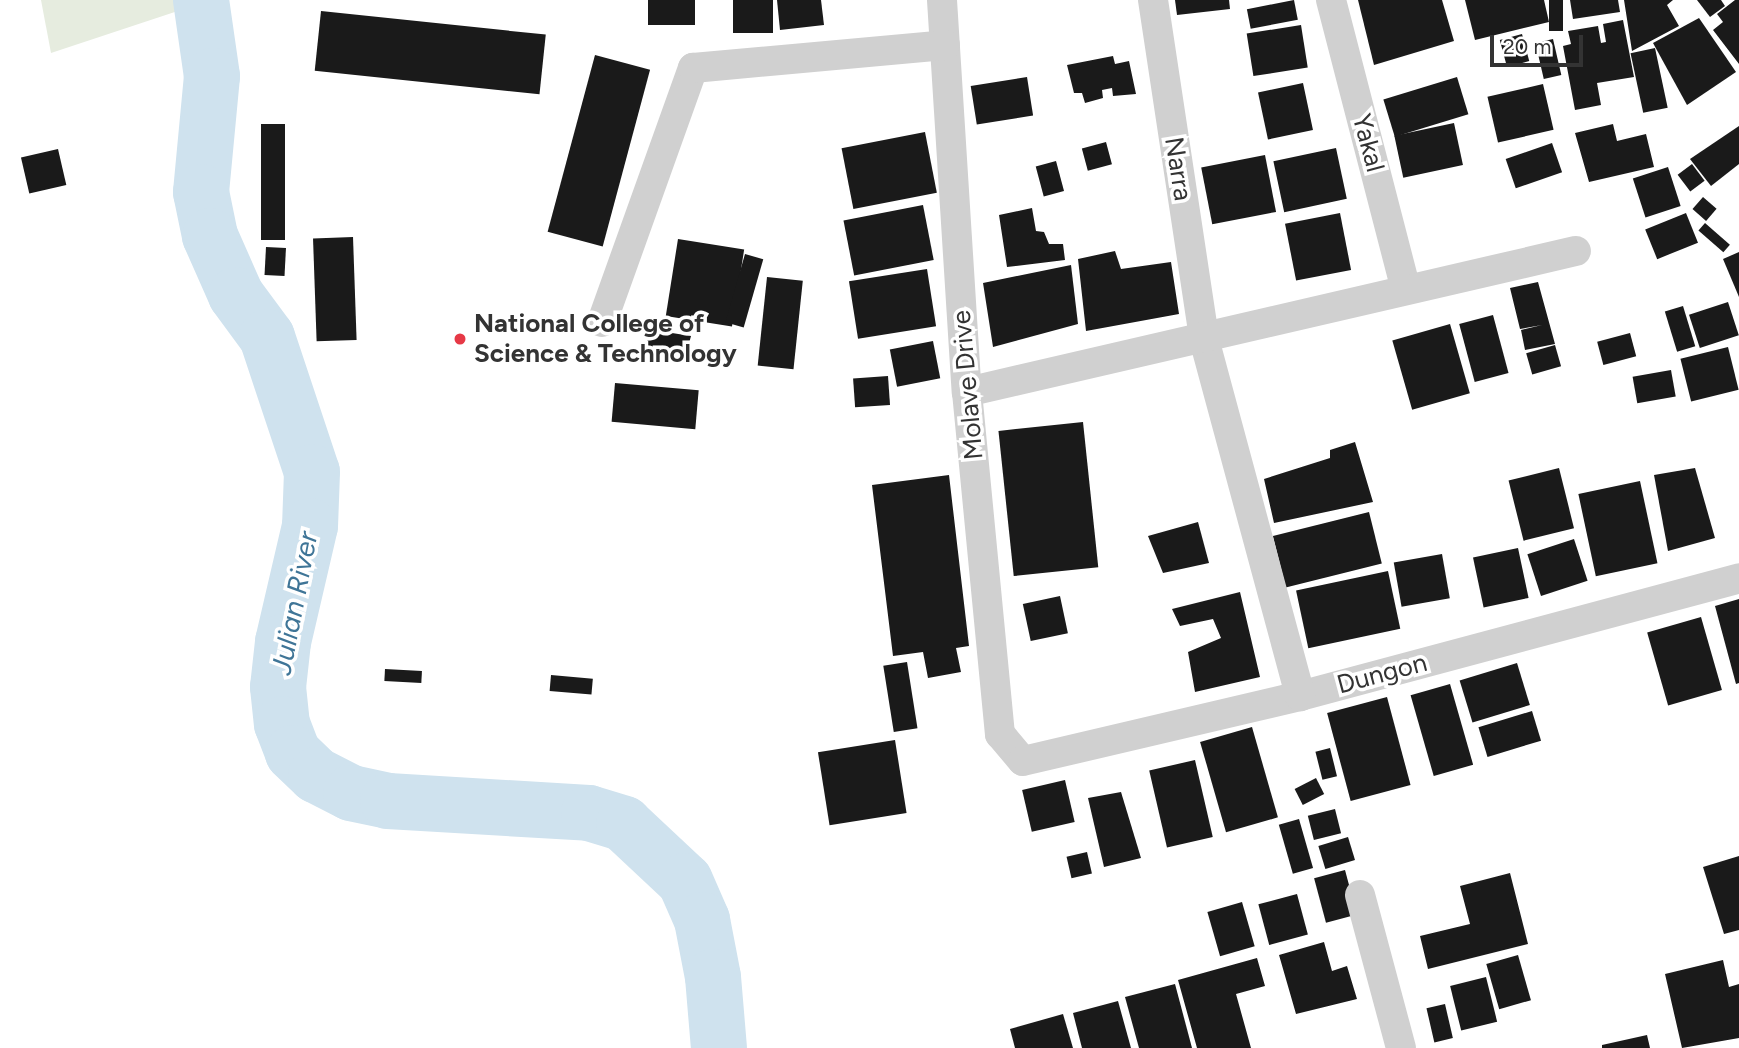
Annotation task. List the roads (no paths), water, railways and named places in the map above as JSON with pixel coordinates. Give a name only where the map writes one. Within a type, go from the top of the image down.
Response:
[{"type":"street","name":"Molave Drive","points":[[943,0],[967,392],[1000,734],[1023,761]]},
{"type":"street","name":"Narra","points":[[1153,0],[1204,339],[1300,696]]},
{"type":"street","name":"Yakal","points":[[1331,0],[1405,287]]},
{"type":"street","points":[[602,322],[693,68],[944,45]]},
{"type":"street","points":[[967,392],[1204,339],[1405,287],[1576,251]]},
{"type":"street","name":"Dungon","points":[[1023,761],[1300,696],[1739,578]]},
{"type":"street","points":[[1360,895],[1401,1048]]},
{"type":"waterway","name":"Julian River","points":[[201,0],[212,76],[201,192],[210,236],[236,295],[267,337],[312,472],[310,526],[283,642],[278,687],[282,724],[293,753],[316,775],[351,793],[388,801],[589,813],[624,824],[685,881],[702,920],[713,977],[719,1048]]},
{"type":"place","name":"National College of Science & Technology","points":[[460,339]]}]
